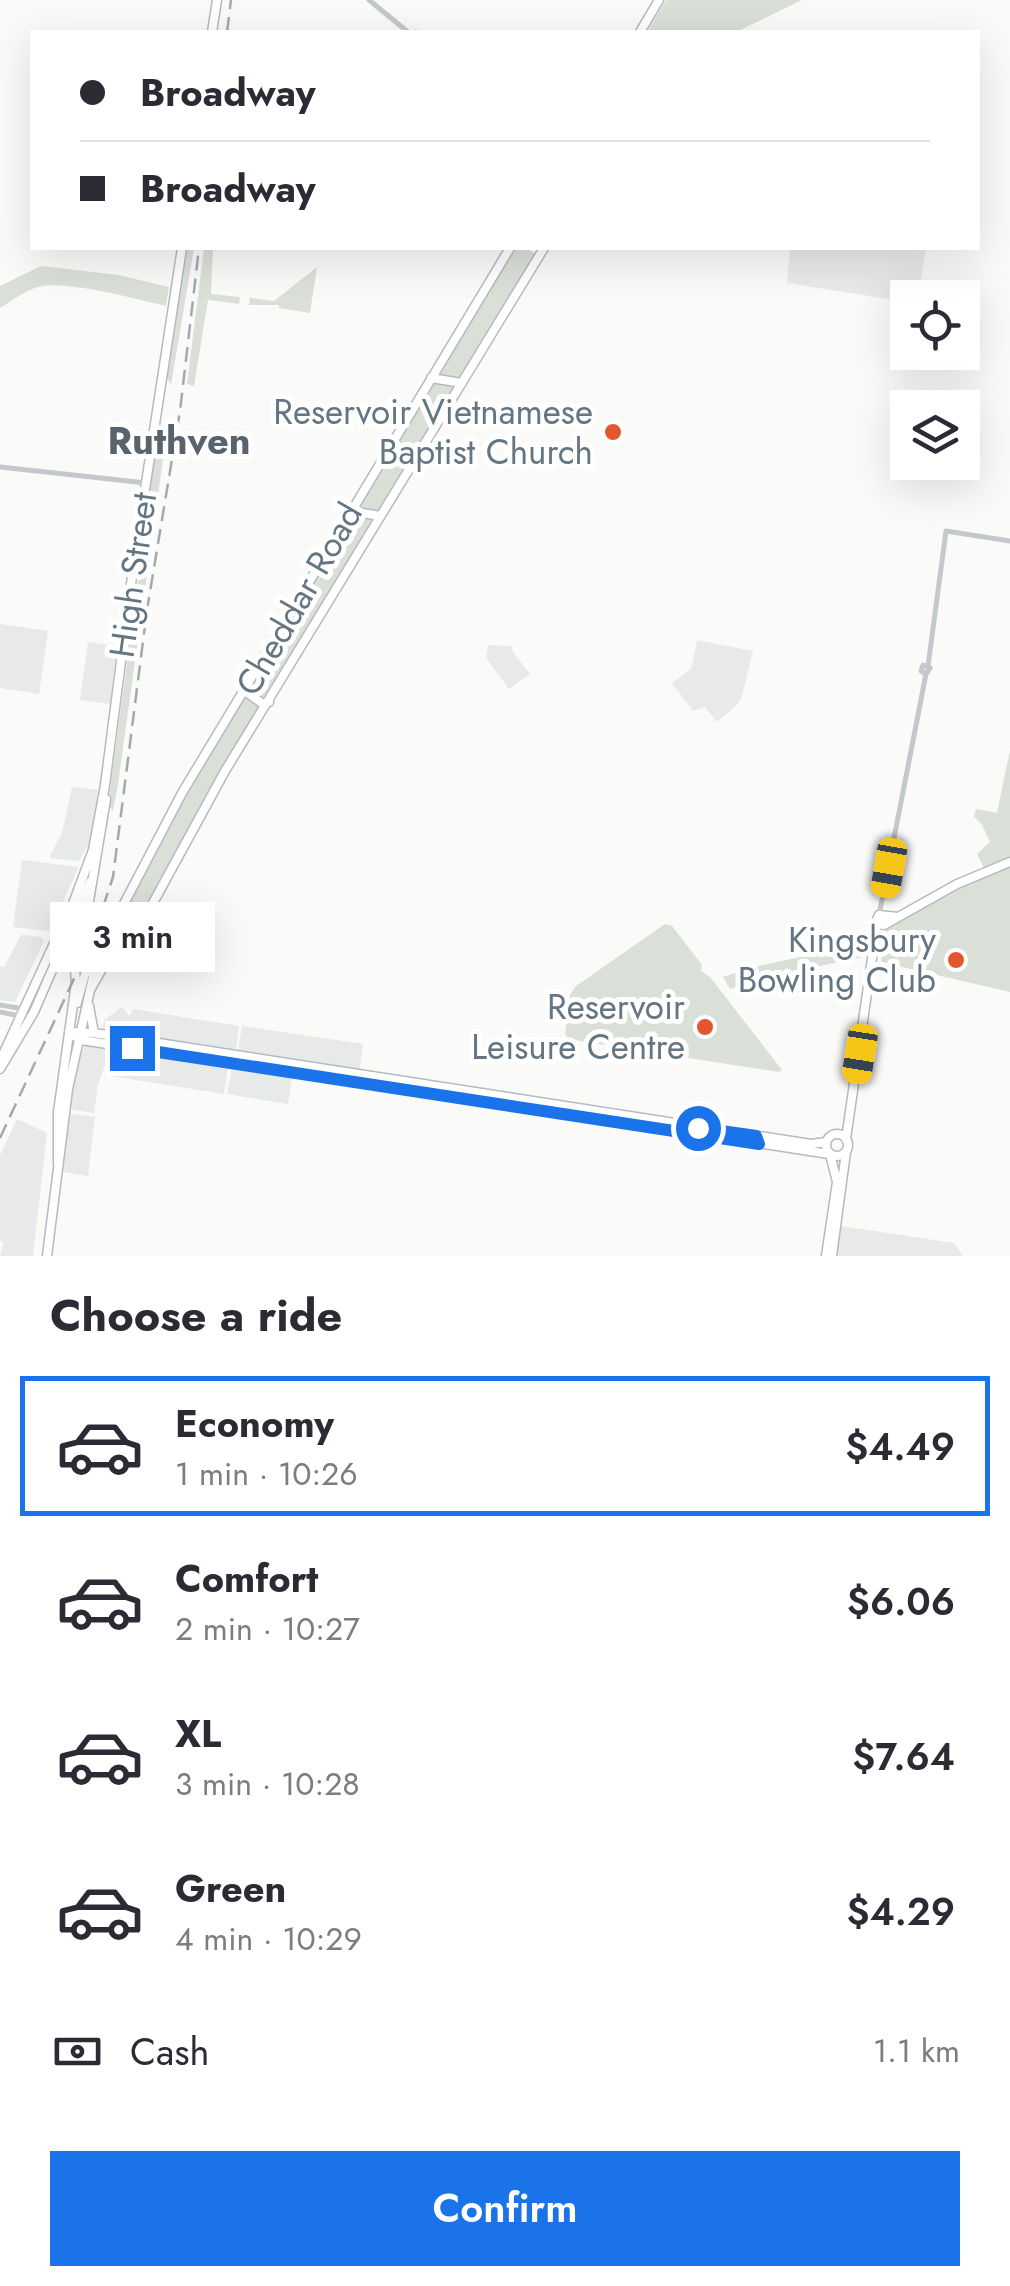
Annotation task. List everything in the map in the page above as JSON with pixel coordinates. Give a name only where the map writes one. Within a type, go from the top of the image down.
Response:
[{"type":"main road","points":[[212,30],[217,0]]},
{"type":"main road","points":[[641,30],[659,0]]},
{"type":"main road","name":"High Street","points":[[72,1017],[73,901],[94,845],[105,785],[182,250]]},
{"type":"main road","name":"Cheddar Road","points":[[92,956],[182,794],[509,250]]},
{"type":"main road","name":"Cheddar Road","points":[[89,991],[101,971],[133,938],[192,828],[542,250]]},
{"type":"main road","points":[[431,378],[462,384]]},
{"type":"main road","points":[[350,512],[380,516]]},
{"type":"main road","points":[[245,691],[263,704],[269,702]]},
{"type":"main road","name":"High Street","points":[[60,1129],[89,991],[92,956],[87,914],[106,808],[105,785]]},
{"type":"main road","points":[[829,1256],[846,1152],[842,1136],[855,1088],[882,920],[900,917],[957,884],[1010,862]]},
{"type":"main road","points":[[3,1060],[33,1014],[97,864]]},
{"type":"main road","points":[[0,1070],[73,901]]},
{"type":"main road","points":[[60,932],[72,923],[82,924],[96,940],[102,939]]},
{"type":"main road","name":"Cheddar Road","points":[[92,956],[110,952],[141,924]]},
{"type":"main road","points":[[29,996],[36,995],[60,955],[75,950],[92,956]]},
{"type":"main road","name":"High Street","points":[[47,1256],[69,1033],[92,956]]},
{"type":"main road","points":[[89,991],[94,1033]]},
{"type":"main road","points":[[22,1012],[33,1014]]},
{"type":"main road","points":[[69,1033],[758,1140],[837,1156],[846,1152]]},
{"type":"main road","points":[[79,1036],[94,1033],[132,1044]]},
{"type":"main road","points":[[839,1184],[826,1142],[829,1136],[842,1136]]},
{"type":"main road","points":[[758,1140],[826,1142]]},
{"type":"street","points":[[370,0],[409,30]]},
{"type":"street","points":[[0,467],[146,483]]},
{"type":"street","points":[[882,920],[947,531],[1010,541]]},
{"type":"street","points":[[0,1009],[22,1012]]},
{"type":"shaded area","points":[[666,0],[802,0],[740,30],[648,30]]},
{"type":"shaded area","points":[[186,250],[194,250],[171,385],[166,376]]},
{"type":"shaded area","points":[[204,250],[213,250],[211,294],[240,297],[239,304],[208,300],[194,386],[187,384]]},
{"type":"shaded area","points":[[512,250],[529,250],[537,255],[460,380],[437,377]]},
{"type":"shaded area","points":[[790,250],[926,250],[921,280],[890,280],[890,299],[787,283]]},
{"type":"shaded area","points":[[41,266],[118,275],[169,287],[166,306],[54,285],[31,290],[0,308],[0,286]]},
{"type":"shaded area","points":[[317,267],[310,313],[279,305],[249,305],[250,298],[274,301]]},
{"type":"shaded area","points":[[433,382],[456,388],[381,512],[358,510],[356,506]]},
{"type":"shaded area","points":[[167,430],[113,811],[108,805],[158,431]]},
{"type":"shaded area","points":[[354,514],[375,518],[266,702],[249,688]]},
{"type":"shaded area","points":[[0,624],[48,631],[39,694],[0,688]]},
{"type":"shaded area","points":[[697,640],[753,651],[742,696],[717,722],[705,707],[693,711],[672,683],[691,669]]},
{"type":"shaded area","points":[[88,642],[117,646],[110,704],[80,700]]},
{"type":"shaded area","points":[[488,645],[513,646],[512,651],[530,674],[509,689],[486,658]]},
{"type":"shaded area","points":[[245,695],[261,707],[144,912],[123,938],[96,956],[185,795]]},
{"type":"shaded area","points":[[1010,750],[1010,858],[984,868],[977,854],[990,842],[974,817],[976,809],[997,813]]},
{"type":"shaded area","points":[[72,787],[98,790],[91,840],[79,861],[49,858],[62,833]]},
{"type":"shaded area","points":[[22,860],[79,867],[49,931],[13,927]]},
{"type":"shaded area","points":[[1010,868],[1010,992],[881,962],[885,930],[957,889]]},
{"type":"shaded area","points":[[665,924],[672,926],[702,965],[701,971],[710,977],[782,1070],[568,1039],[565,1034],[570,995],[576,986]]},
{"type":"shaded area","points":[[21,935],[41,937],[44,941],[15,1002],[0,1000],[0,967],[4,967]]},
{"type":"shaded area","points":[[870,942],[868,956],[757,979],[730,989],[723,977],[754,967]]},
{"type":"shaded area","points":[[122,1007],[129,1016],[133,1009],[239,1026],[235,1056],[102,1032],[104,1020]]},
{"type":"shaded area","points":[[242,1026],[363,1044],[359,1073],[237,1057]]},
{"type":"shaded area","points":[[85,1044],[111,1048],[98,1085],[94,1113],[68,1109]]},
{"type":"shaded area","points":[[114,1048],[228,1068],[224,1094],[104,1075]]},
{"type":"shaded area","points":[[232,1068],[292,1077],[288,1104],[227,1094]]},
{"type":"shaded area","points":[[67,1113],[95,1117],[88,1176],[63,1172]]},
{"type":"shaded area","points":[[17,1119],[47,1133],[33,1256],[0,1256],[0,1155]]},
{"type":"shaded area","points":[[841,1226],[954,1243],[963,1256],[837,1256]]},
{"type":"railway","points":[[227,30],[231,0]]},
{"type":"railway","points":[[0,1138],[92,940],[113,877],[147,610],[180,411],[199,250]]},
{"type":"place","name":"Reservoir Vietnamese Baptist Church","points":[[613,432]]},
{"type":"place","name":"Kingsbury Bowling Club","points":[[956,960]]},
{"type":"place","name":"Reservoir Leisure Centre","points":[[705,1027]]},
{"type":"district","name":"Ruthven","points":[[179,441]]},
{"type":"route","points":[[132,1048],[759,1144],[756,1136],[698,1128]]}]
